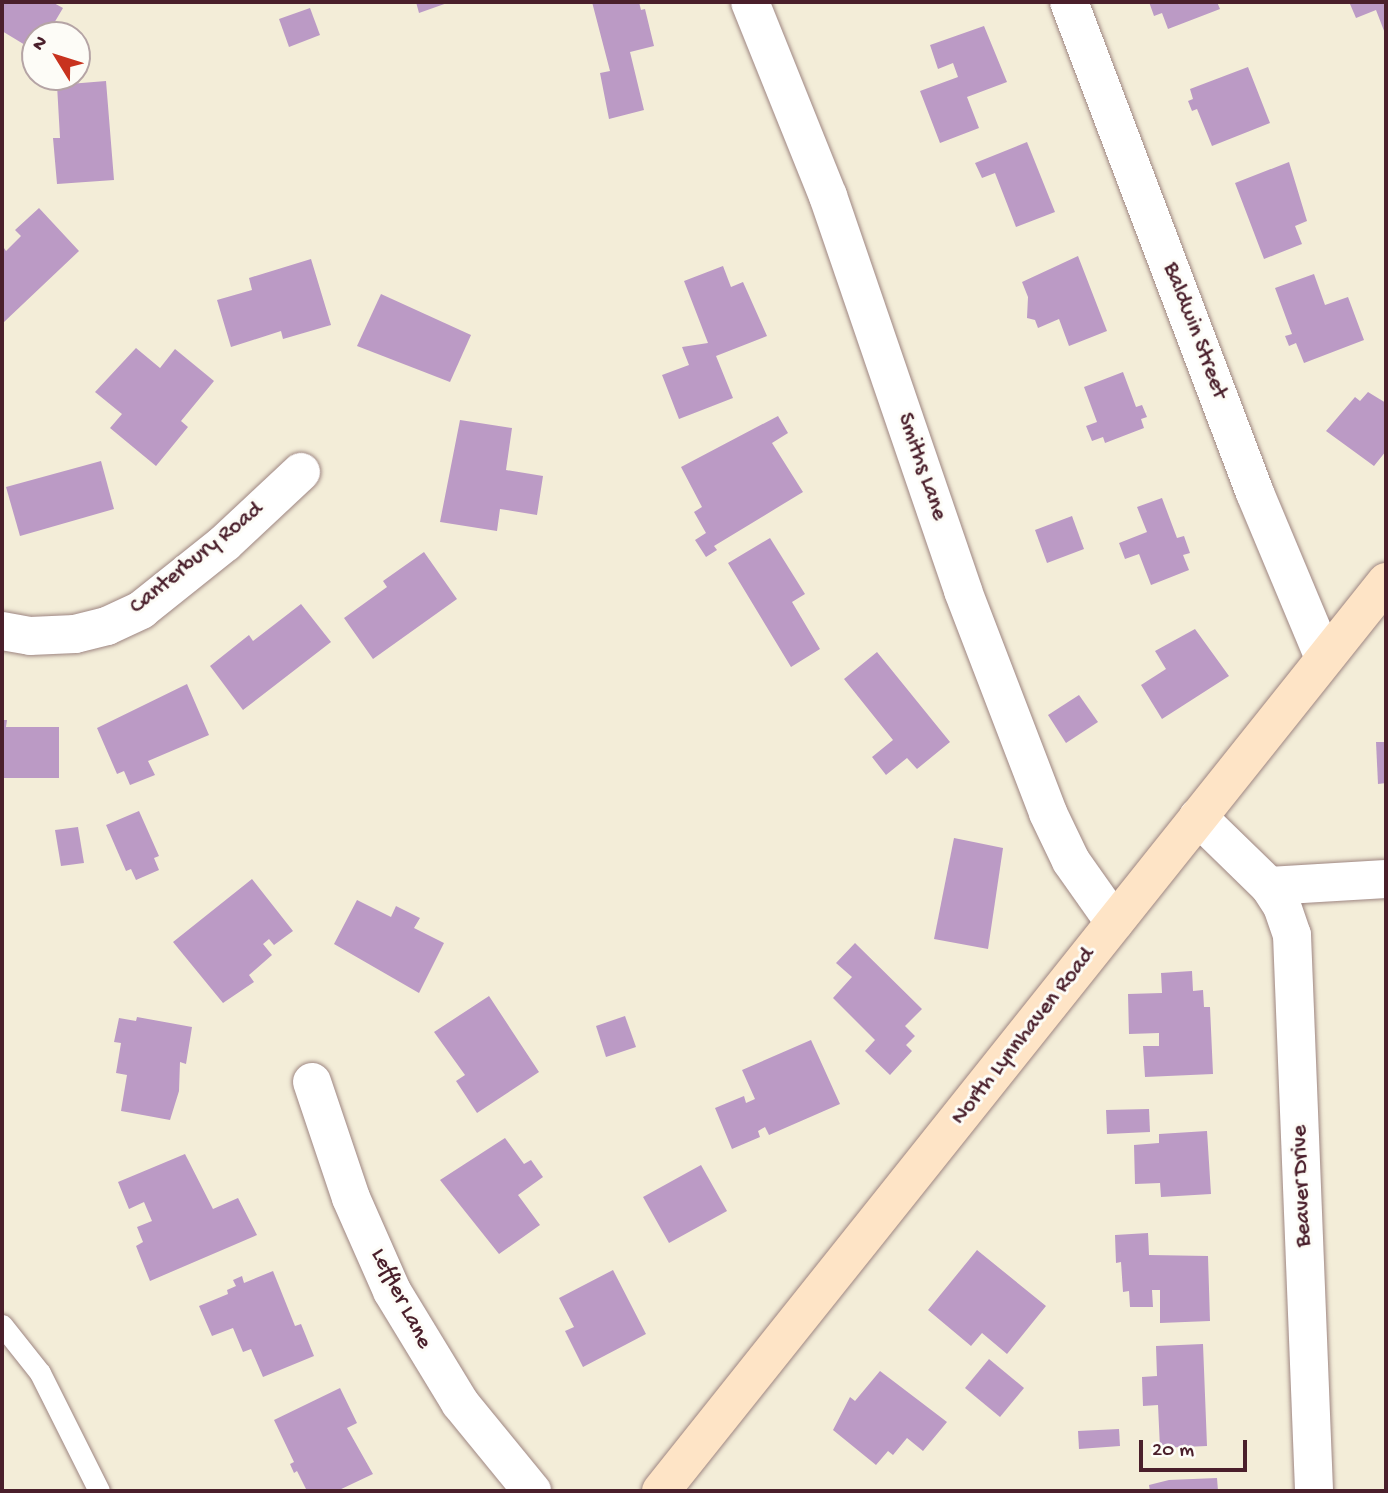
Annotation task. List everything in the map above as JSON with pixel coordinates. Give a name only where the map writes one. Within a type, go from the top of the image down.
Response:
[{"type":"street","name":"Smiths Lane","points":[[750,2],[828,195],[963,591],[1048,813],[1071,861],[1114,922]]},
{"type":"street","name":"Baldwin Street","points":[[1069,2],[1255,493],[1324,659]]},
{"type":"street","name":"Canterbury Road","points":[[2,631],[30,636],[75,634],[141,610],[225,543],[300,472]]},
{"type":"street","name":"North Lynnhaven Road","points":[[661,1491],[1386,582]]},
{"type":"street","points":[[1198,817],[1269,886],[1386,879]]},
{"type":"street","name":"Beaver Drive","points":[[1269,886],[1292,935],[1314,1491]]},
{"type":"street","name":"Leffler Lane","points":[[312,1082],[351,1198],[392,1291],[460,1403],[531,1491]]},
{"type":"lane","points":[[2,1325],[40,1373],[99,1491]]},
{"type":"building","points":[[2,2],[52,2],[63,8],[55,21],[21,21],[21,43],[2,31]]},
{"type":"building","points":[[416,2],[450,2],[419,13]]},
{"type":"building","points":[[592,2],[639,2],[641,10],[645,9],[654,46],[630,52],[644,110],[609,119],[600,73],[610,71]]},
{"type":"building","points":[[1149,2],[1217,2],[1220,9],[1168,29],[1162,13],[1154,16]]},
{"type":"building","points":[[1386,2],[1386,36],[1376,10],[1356,18],[1350,4]]},
{"type":"building","points":[[310,8],[320,35],[289,47],[279,19]]},
{"type":"building","points":[[984,26],[1007,82],[967,97],[979,128],[940,143],[920,91],[958,77],[953,63],[938,69],[930,45]]},
{"type":"building","points":[[1248,67],[1270,123],[1212,146],[1197,109],[1192,111],[1188,101],[1193,99],[1190,89]]},
{"type":"building","points":[[106,81],[114,180],[57,184],[53,138],[60,138],[57,91],[91,91],[91,82]]},
{"type":"building","points":[[1027,142],[1055,212],[1016,227],[995,173],[982,178],[975,163]]},
{"type":"building","points":[[1289,162],[1307,221],[1295,226],[1302,244],[1264,259],[1235,183]]},
{"type":"building","points":[[39,208],[79,251],[4,322],[2,245],[6,251],[21,236],[15,230]]},
{"type":"building","points":[[1078,256],[1107,331],[1069,346],[1059,319],[1038,328],[1035,320],[1027,318],[1028,297],[1022,282]]},
{"type":"building","points":[[311,259],[331,325],[283,339],[281,331],[231,347],[217,300],[252,290],[249,278]]},
{"type":"building","points":[[723,266],[731,287],[743,282],[767,336],[716,356],[733,398],[679,419],[662,375],[689,365],[682,347],[708,343],[684,281]]},
{"type":"building","points":[[1314,274],[1325,305],[1348,297],[1364,340],[1304,363],[1296,343],[1289,346],[1285,336],[1292,334],[1275,288]]},
{"type":"building","points":[[381,294],[471,335],[450,382],[357,346]]},
{"type":"building","points":[[136,348],[160,368],[175,349],[214,381],[181,421],[188,427],[156,466],[110,428],[122,414],[95,392]]},
{"type":"building","points":[[1123,372],[1136,407],[1142,405],[1147,417],[1141,419],[1144,428],[1105,443],[1103,437],[1092,441],[1086,426],[1097,422],[1084,387]]},
{"type":"building","points":[[1368,392],[1386,403],[1386,451],[1374,466],[1326,431],[1355,397],[1360,401]]},
{"type":"building","points":[[778,416],[788,433],[772,443],[803,492],[714,546],[717,550],[706,557],[695,540],[706,533],[694,512],[702,507],[681,467]]},
{"type":"building","points":[[460,420],[512,428],[506,470],[543,476],[537,515],[500,509],[497,531],[440,522]]},
{"type":"building","points":[[101,461],[114,509],[20,536],[6,487]]},
{"type":"building","points":[[1162,498],[1177,538],[1184,536],[1190,553],[1183,555],[1189,570],[1151,585],[1139,554],[1125,559],[1119,543],[1147,532],[1137,507]]},
{"type":"building","points":[[1072,516],[1084,549],[1047,563],[1035,530]]},
{"type":"building","points":[[770,538],[805,594],[792,602],[820,649],[791,667],[728,563]]},
{"type":"building","points":[[424,552],[457,599],[373,659],[344,618],[387,587],[383,581]]},
{"type":"building","points":[[301,604],[331,642],[243,710],[210,666],[249,635],[253,641]]},
{"type":"building","points":[[1195,629],[1229,676],[1162,719],[1141,685],[1166,669],[1155,651]]},
{"type":"building","points":[[877,652],[950,742],[917,769],[907,758],[886,775],[872,757],[893,740],[844,679]]},
{"type":"building","points":[[187,684],[209,735],[148,761],[155,775],[130,785],[124,771],[117,774],[97,728]]},
{"type":"building","points":[[1079,695],[1098,722],[1066,743],[1048,715]]},
{"type":"building","points":[[2,720],[7,720],[6,727],[59,727],[59,778],[2,778]]},
{"type":"building","points":[[1376,742],[1386,742],[1386,783],[1378,784]]},
{"type":"building","points":[[139,811],[159,856],[154,858],[159,870],[136,880],[131,869],[126,871],[106,825]]},
{"type":"building","points":[[78,827],[84,863],[61,866],[55,830]]},
{"type":"building","points":[[954,838],[1003,848],[988,949],[934,939]]},
{"type":"building","points":[[252,879],[293,931],[274,945],[269,939],[263,944],[272,955],[249,975],[254,982],[223,1003],[173,942]]},
{"type":"building","points":[[357,900],[391,917],[396,906],[420,918],[414,928],[444,943],[419,993],[334,944]]},
{"type":"building","points":[[855,943],[922,1009],[905,1026],[915,1036],[906,1045],[912,1051],[890,1075],[865,1051],[875,1040],[833,998],[852,977],[836,963]]},
{"type":"building","points":[[1192,971],[1193,991],[1203,990],[1204,1007],[1210,1007],[1213,1074],[1145,1077],[1143,1046],[1159,1046],[1159,1033],[1129,1034],[1128,994],[1162,993],[1161,973]]},
{"type":"building","points":[[489,996],[539,1072],[477,1113],[456,1081],[465,1075],[434,1032]]},
{"type":"building","points":[[625,1016],[636,1047],[606,1057],[596,1026]]},
{"type":"building","points":[[137,1017],[192,1027],[186,1064],[180,1062],[179,1091],[170,1120],[121,1111],[127,1075],[116,1073],[121,1043],[114,1042],[119,1018],[136,1021]]},
{"type":"building","points":[[811,1040],[840,1104],[769,1135],[765,1127],[758,1131],[760,1137],[732,1149],[715,1108],[744,1096],[746,1103],[755,1099],[742,1070]]},
{"type":"building","points":[[1149,1109],[1150,1132],[1107,1134],[1106,1110]]},
{"type":"building","points":[[1207,1131],[1211,1194],[1161,1197],[1160,1183],[1135,1184],[1134,1145],[1159,1143],[1159,1134]]},
{"type":"building","points":[[505,1138],[524,1164],[531,1160],[543,1177],[518,1195],[540,1225],[499,1254],[440,1180]]},
{"type":"building","points":[[185,1154],[213,1209],[238,1198],[257,1235],[150,1281],[136,1246],[143,1242],[137,1227],[152,1221],[144,1202],[129,1209],[118,1182]]},
{"type":"building","points":[[701,1165],[727,1211],[669,1243],[643,1197]]},
{"type":"building","points":[[1148,1233],[1149,1255],[1208,1256],[1210,1321],[1160,1323],[1160,1290],[1152,1290],[1153,1307],[1130,1307],[1129,1291],[1123,1292],[1121,1262],[1116,1263],[1115,1235]]},
{"type":"building","points":[[977,1250],[1046,1306],[1007,1354],[982,1333],[971,1346],[928,1310]]},
{"type":"building","points":[[613,1270],[646,1334],[583,1367],[565,1331],[574,1327],[559,1298]]},
{"type":"building","points":[[273,1271],[295,1326],[301,1324],[314,1356],[263,1377],[251,1349],[243,1352],[233,1328],[212,1336],[199,1306],[228,1294],[227,1290],[236,1286],[233,1280],[242,1276],[244,1283]]},
{"type":"building","points":[[1203,1344],[1207,1446],[1160,1448],[1158,1405],[1143,1406],[1142,1377],[1157,1376],[1156,1346]]},
{"type":"building","points":[[989,1359],[1024,1388],[1000,1417],[965,1388]]},
{"type":"building","points":[[880,1371],[947,1422],[923,1451],[907,1438],[893,1455],[888,1451],[876,1465],[833,1430],[850,1397],[855,1401]]},
{"type":"building","points":[[340,1388],[357,1423],[347,1428],[373,1474],[337,1491],[307,1491],[297,1471],[294,1473],[290,1464],[294,1462],[274,1420]]},
{"type":"building","points":[[1119,1429],[1120,1446],[1079,1449],[1078,1431]]},
{"type":"building","points":[[1217,1478],[1218,1491],[1150,1491],[1149,1485],[1169,1480]]}]
